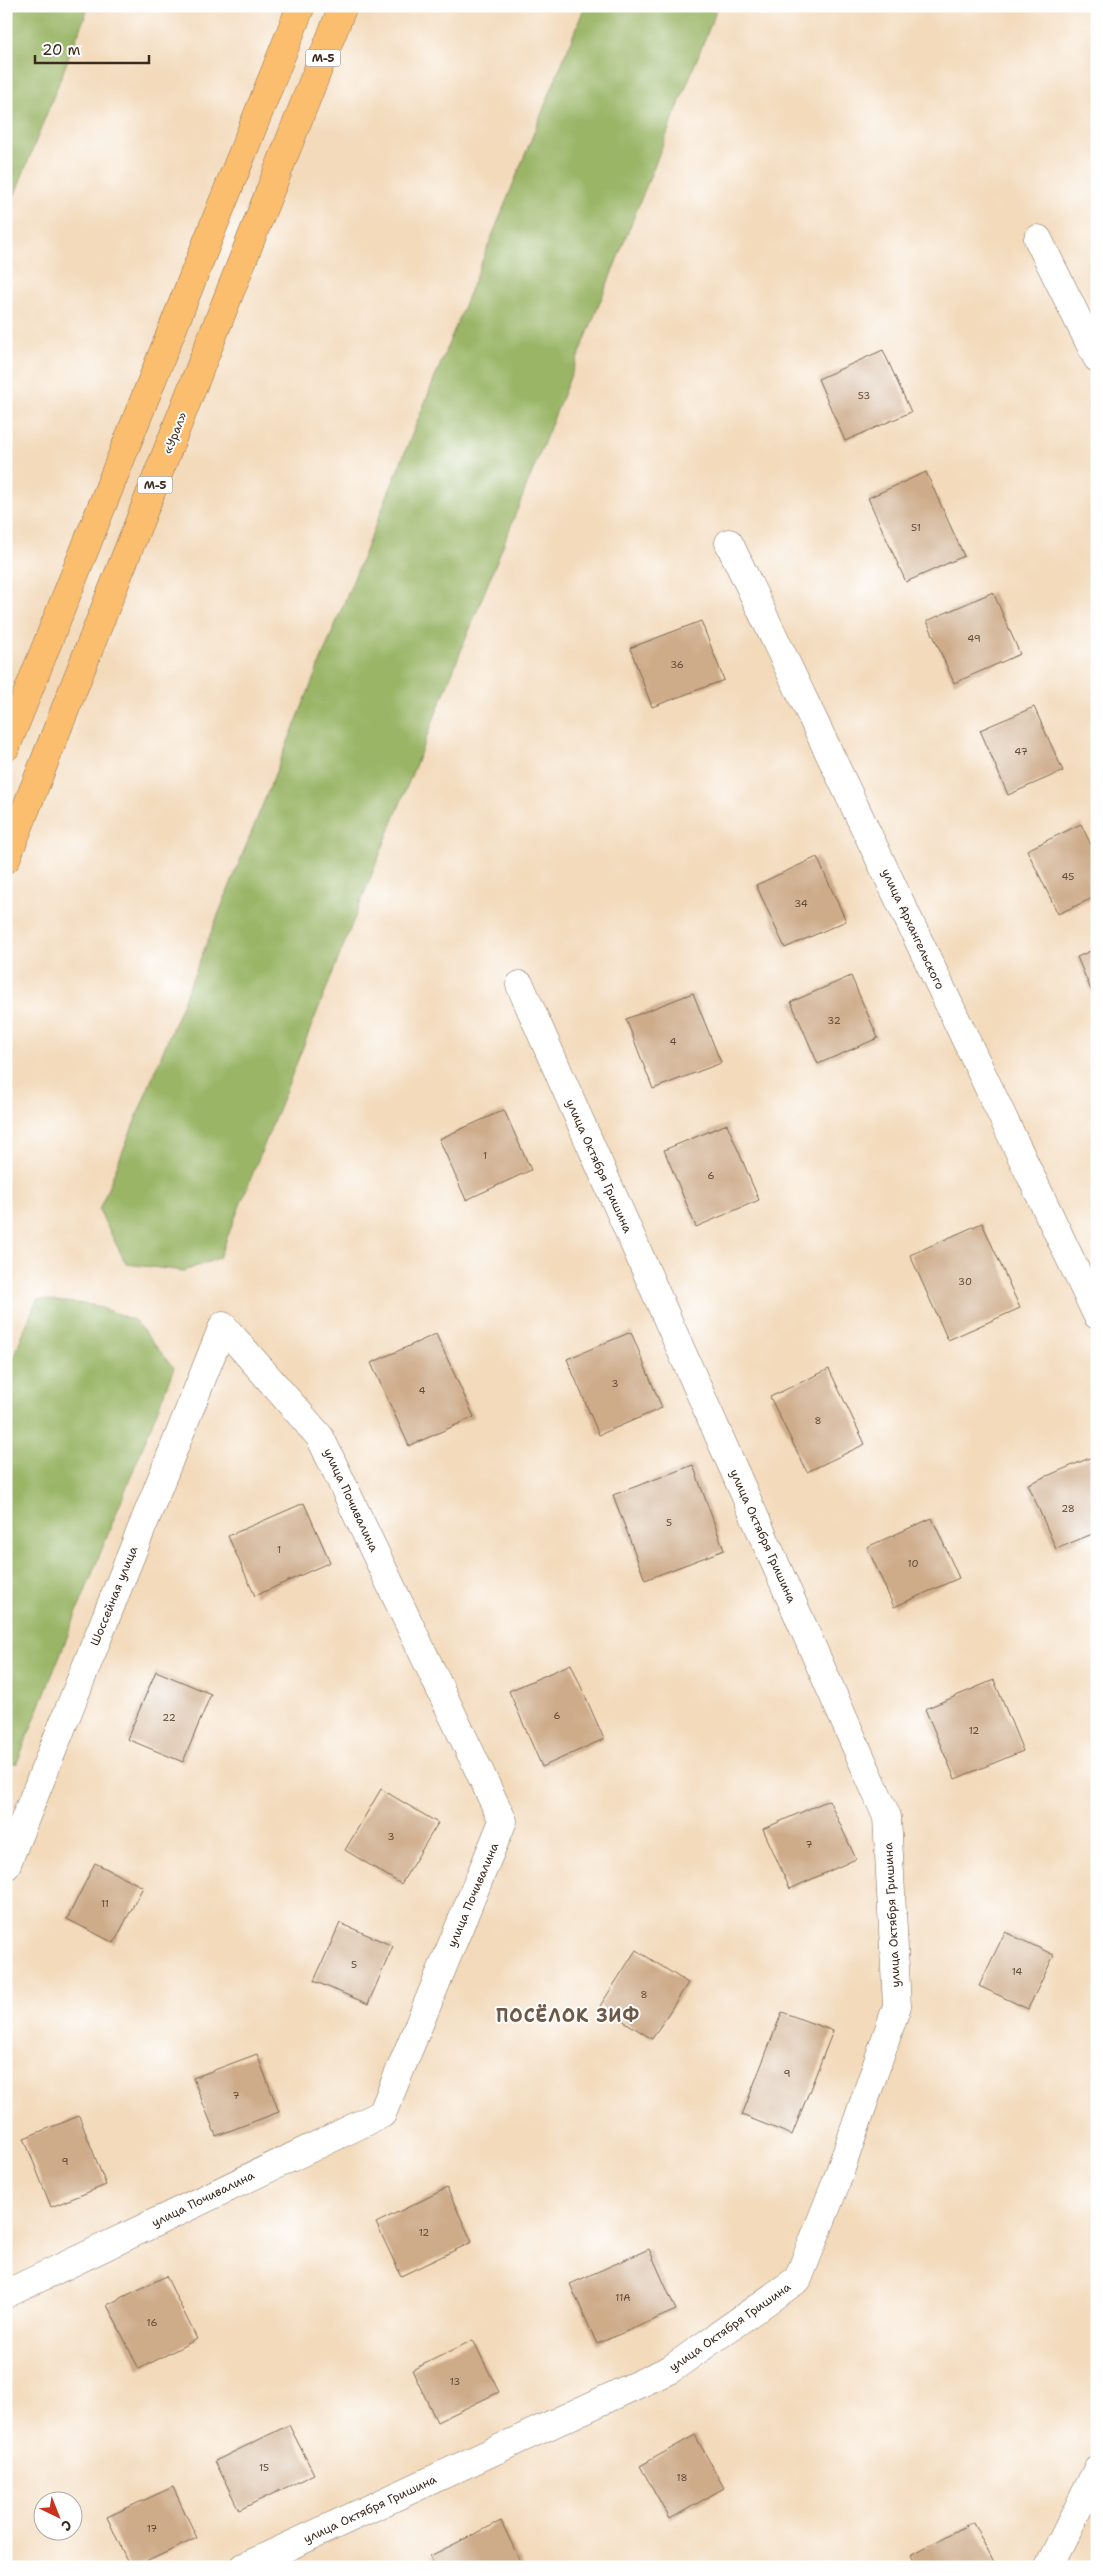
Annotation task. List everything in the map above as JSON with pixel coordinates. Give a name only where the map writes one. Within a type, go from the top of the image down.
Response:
[{"type":"highway","points":[[6,747],[300,6]]},
{"type":"highway","name":"«Урал»","points":[[6,859],[343,6]]},
{"type":"street","points":[[1038,239],[1097,358]]},
{"type":"street","name":"улица Архангельского","points":[[729,543],[1097,1314]]},
{"type":"street","name":"улица Октября Гришина","points":[[244,2567],[671,2369],[798,2279],[836,2183],[897,2006],[887,1817],[520,984]]},
{"type":"street","name":"Шоссейная улица","points":[[6,1866],[223,1326]]},
{"type":"street","name":"улица Почивалина","points":[[6,2294],[382,2114],[503,1821],[320,1437],[223,1326]]},
{"type":"street","points":[[1049,2567],[1097,2470]]},
{"type":"green space","points":[[6,6],[89,6],[6,217]]},
{"type":"green space","points":[[585,6],[718,6],[219,1258],[184,1271],[126,1264],[99,1210]]},
{"type":"green space","points":[[37,1299],[93,1305],[134,1320],[174,1368],[17,1763],[6,1766],[6,1375]]},
{"type":"building","points":[[883,350],[911,412],[845,441],[818,379]]},
{"type":"building","points":[[926,472],[964,556],[906,582],[868,498]]},
{"type":"building","points":[[993,592],[1020,654],[954,683],[927,621]]},
{"type":"building","points":[[701,621],[724,680],[652,707],[630,648]]},
{"type":"building","points":[[1034,707],[1063,771],[1008,795],[980,730]]},
{"type":"building","points":[[1081,824],[1097,857],[1097,896],[1058,914],[1027,850]]},
{"type":"building","points":[[817,857],[846,921],[785,948],[756,885]]},
{"type":"building","points":[[1097,948],[1097,1004],[1077,957]]},
{"type":"building","points":[[851,976],[878,1038],[818,1064],[791,1002]]},
{"type":"building","points":[[693,993],[721,1063],[653,1089],[626,1019]]},
{"type":"building","points":[[504,1110],[531,1170],[466,1200],[439,1139]]},
{"type":"building","points":[[727,1124],[759,1200],[696,1227],[664,1150]]},
{"type":"building","points":[[982,1223],[1020,1308],[948,1340],[910,1255]]},
{"type":"building","points":[[631,1332],[662,1408],[599,1435],[567,1359]]},
{"type":"building","points":[[436,1334],[474,1417],[409,1446],[371,1363]]},
{"type":"building","points":[[829,1369],[865,1444],[807,1472],[770,1397]]},
{"type":"building","points":[[1092,1457],[1097,1468],[1097,1532],[1056,1549],[1028,1484]]},
{"type":"building","points":[[693,1465],[724,1550],[645,1580],[613,1495]]},
{"type":"building","points":[[304,1503],[330,1562],[255,1596],[228,1536]]},
{"type":"building","points":[[932,1518],[959,1578],[894,1607],[867,1547]]},
{"type":"building","points":[[571,1664],[604,1739],[542,1767],[509,1691]]},
{"type":"building","points":[[156,1671],[211,1694],[183,1762],[127,1739]]},
{"type":"building","points":[[994,1680],[1023,1751],[955,1779],[925,1709]]},
{"type":"building","points":[[381,1789],[438,1823],[401,1884],[345,1850]]},
{"type":"building","points":[[829,1800],[856,1859],[790,1889],[763,1829]]},
{"type":"building","points":[[95,1863],[143,1887],[114,1943],[67,1919]]},
{"type":"building","points":[[340,1923],[393,1946],[368,2004],[314,1981]]},
{"type":"building","points":[[1005,1932],[1054,1955],[1028,2009],[979,1986]]},
{"type":"building","points":[[636,1950],[688,1983],[652,2039],[600,2006]]},
{"type":"building","points":[[782,2012],[833,2031],[792,2135],[742,2115]]},
{"type":"building","points":[[257,2054],[279,2112],[216,2136],[193,2078]]},
{"type":"building","points":[[79,2116],[106,2185],[51,2207],[24,2138]]},
{"type":"building","points":[[447,2188],[472,2242],[401,2276],[376,2223]]},
{"type":"building","points":[[649,2249],[676,2310],[597,2344],[570,2284]]},
{"type":"building","points":[[166,2276],[197,2339],[139,2369],[107,2305]]},
{"type":"building","points":[[473,2340],[499,2392],[437,2422],[412,2370]]},
{"type":"building","points":[[289,2425],[314,2474],[239,2510],[215,2461]]},
{"type":"building","points":[[695,2435],[724,2488],[670,2519],[640,2466]]},
{"type":"building","points":[[173,2487],[197,2538],[135,2567],[130,2567],[107,2517]]},
{"type":"building","points":[[501,2521],[523,2567],[435,2567],[430,2556]]},
{"type":"building","points":[[973,2522],[996,2567],[917,2567],[911,2555]]},
{"type":"district","name":"ПОСЁЛОК ЗИФ","points":[[568,2016]]}]
